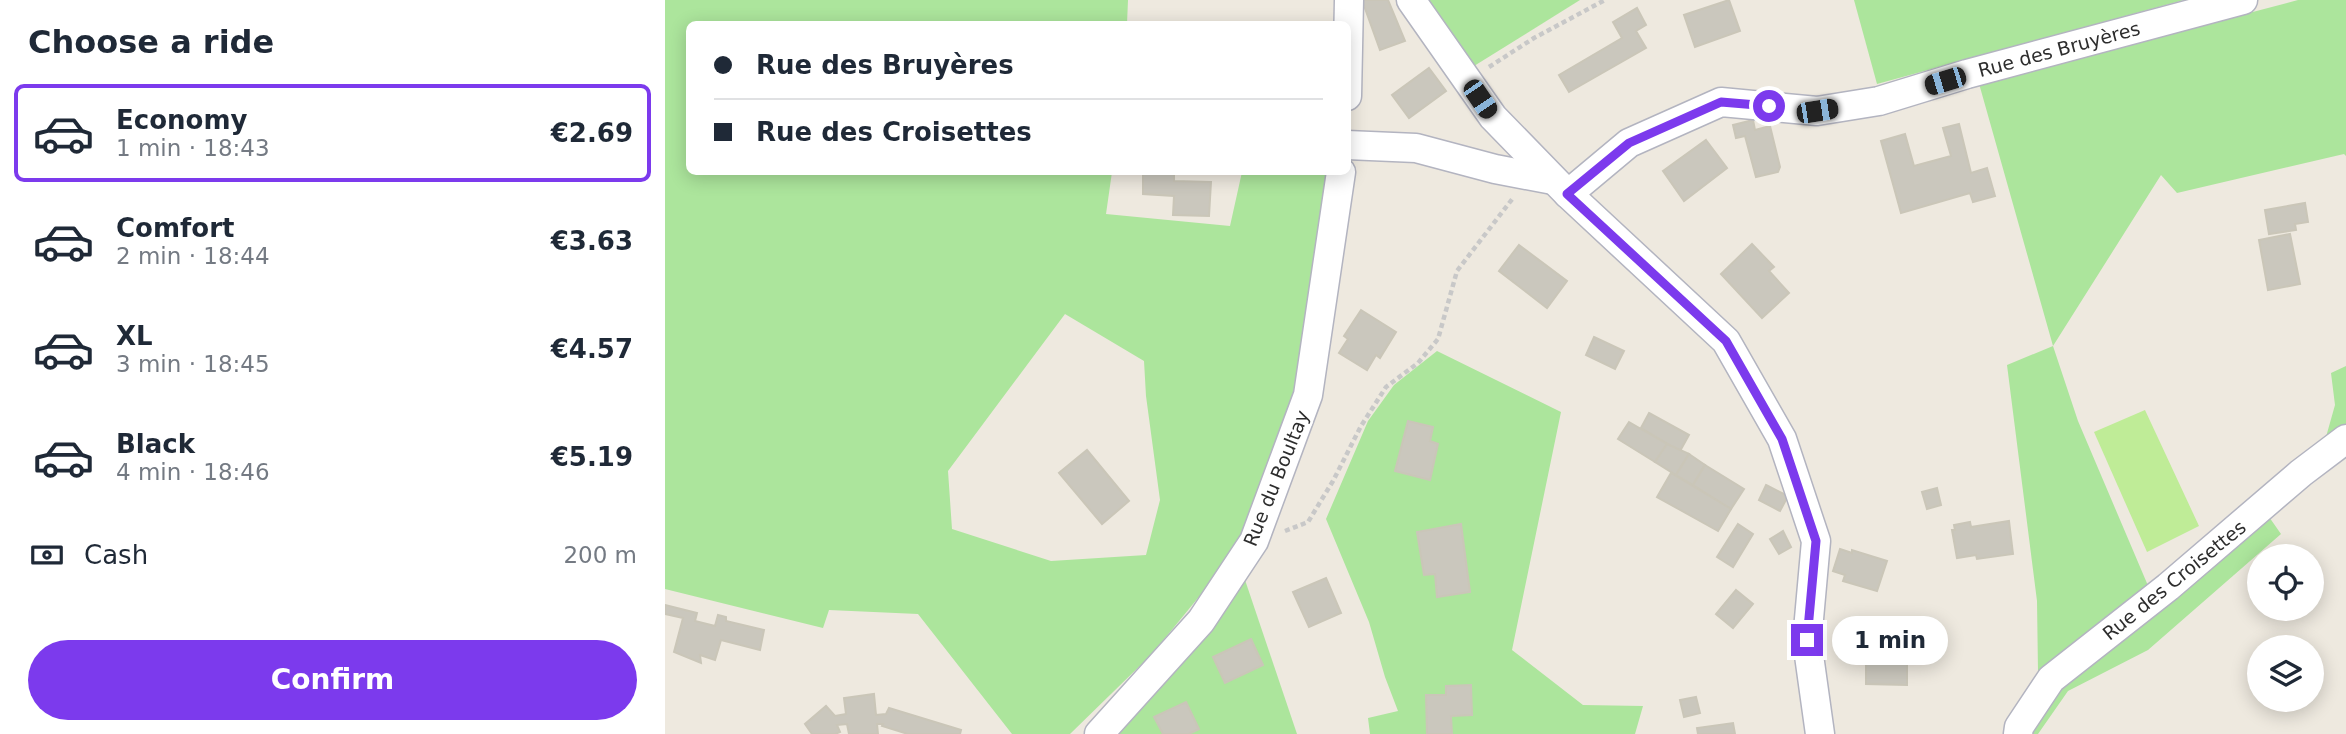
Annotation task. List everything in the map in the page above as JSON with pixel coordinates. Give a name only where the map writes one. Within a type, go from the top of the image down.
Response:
[{"type":"street","points":[[1349,0],[1349,21]]},
{"type":"street","points":[[1411,0],[1493,117],[1560,187],[1726,341],[1782,439],[1816,541],[1807,640],[1820,734]]},
{"type":"street","name":"Rue des Bruyères","points":[[1560,187],[1629,143],[1721,102],[1817,111],[1879,101],[1967,74],[2243,0]]},
{"type":"street","points":[[1351,145],[1416,148],[1523,174],[1560,187]]},
{"type":"street","name":"Rue du Boultay","points":[[1099,734],[1201,621],[1254,541],[1308,395],[1341,175]]},
{"type":"street","name":"Rue des Croisettes","points":[[2018,734],[2019,727],[2051,679],[2168,587],[2301,473],[2346,439]]},
{"type":"path","points":[[1468,80],[1534,38],[1605,0]]},
{"type":"path","points":[[1254,541],[1308,522],[1361,426],[1386,387],[1417,363],[1438,339],[1457,271],[1519,190],[1523,174]]},
{"type":"green space","points":[[665,0],[1128,0],[1127,21],[686,21],[686,175],[1112,175],[1106,214],[1230,226],[1241,175],[1331,175],[1302,392],[1248,537],[1152,654],[1070,734],[1012,734],[918,614],[829,610],[823,628],[665,589]],"holes":[[[1065,314],[1144,361],[1160,500],[1146,555],[1051,561],[952,529],[948,471]]]},
{"type":"green space","points":[[1429,0],[1580,0],[1466,71]]},
{"type":"green space","points":[[1854,0],[2184,0],[1877,84]]},
{"type":"green space","points":[[2298,0],[2346,0],[2346,156],[2344,154],[2177,193],[2161,175],[2053,346],[1978,80],[2085,56]]},
{"type":"green space","points":[[2053,346],[2078,421],[2149,588],[2038,672],[2037,601],[2007,365]]},
{"type":"green space","points":[[1437,351],[1561,412],[1512,650],[1583,705],[1643,706],[1635,734],[1370,734],[1368,718],[1398,711],[1369,622],[1326,519],[1368,421],[1394,385]]},
{"type":"green space","points":[[2346,366],[2346,429],[2324,444],[2335,405],[2331,373]]},
{"type":"green space","points":[[2145,410],[2199,526],[2147,552],[2094,432]]},
{"type":"green space","points":[[2267,514],[2281,534],[2270,544],[2247,544],[2247,564],[2148,650],[2068,691],[2038,734],[2029,734],[2058,682]]},
{"type":"green space","points":[[1244,577],[1297,734],[1115,734]]},
{"type":"building","points":[[1362,0],[1388,0],[1405,41],[1380,50]]},
{"type":"building","points":[[1729,0],[1740,31],[1695,47],[1684,15]]},
{"type":"building","points":[[1637,8],[1646,25],[1636,31],[1646,48],[1569,92],[1559,75],[1622,38],[1613,22]]},
{"type":"building","points":[[1429,68],[1446,91],[1409,118],[1392,95]]},
{"type":"building","points":[[1753,120],[1755,130],[1770,126],[1780,167],[1778,172],[1756,177],[1745,136],[1736,138],[1733,125]]},
{"type":"building","points":[[1959,124],[1971,173],[1987,168],[1995,196],[1973,202],[1970,193],[1901,213],[1881,141],[1905,134],[1914,166],[1951,156],[1943,128]]},
{"type":"building","points":[[1706,140],[1727,168],[1684,201],[1663,171]]},
{"type":"building","points":[[1143,175],[1174,175],[1174,181],[1211,182],[1209,216],[1173,215],[1174,196],[1143,194]]},
{"type":"building","points":[[2305,203],[2308,222],[2295,224],[2296,230],[2269,234],[2265,210]]},
{"type":"building","points":[[2290,234],[2300,284],[2268,290],[2259,240]]},
{"type":"building","points":[[1752,244],[1774,267],[1769,271],[1789,293],[1762,318],[1721,274]]},
{"type":"building","points":[[1519,245],[1567,281],[1547,308],[1499,271]]},
{"type":"building","points":[[1361,310],[1396,332],[1380,358],[1376,355],[1367,370],[1339,353],[1348,339],[1344,336]]},
{"type":"building","points":[[1594,337],[1624,351],[1615,369],[1586,355]]},
{"type":"building","points":[[1649,413],[1689,435],[1680,451],[1641,428]]},
{"type":"building","points":[[1408,421],[1433,427],[1430,441],[1438,444],[1430,480],[1395,471]]},
{"type":"building","points":[[1629,422],[1667,444],[1655,462],[1618,439]]},
{"type":"building","points":[[1667,444],[1689,454],[1676,475],[1655,462]]},
{"type":"building","points":[[1087,450],[1129,501],[1102,524],[1059,473]]},
{"type":"building","points":[[1689,454],[1705,465],[1693,485],[1676,475]]},
{"type":"building","points":[[1705,465],[1744,489],[1731,509],[1693,485]]},
{"type":"building","points":[[1671,473],[1731,509],[1718,531],[1657,497]]},
{"type":"building","points":[[1766,485],[1788,496],[1780,511],[1759,500]]},
{"type":"building","points":[[1937,488],[1941,505],[1927,509],[1922,492]]},
{"type":"building","points":[[2009,521],[2013,554],[1977,559],[1976,555],[1957,558],[1952,530],[1955,530],[1954,525],[1970,522],[1971,527]]},
{"type":"building","points":[[1461,524],[1470,592],[1437,597],[1435,574],[1424,575],[1417,532]]},
{"type":"building","points":[[1738,524],[1753,534],[1733,567],[1717,557]]},
{"type":"building","points":[[1783,531],[1791,547],[1779,554],[1770,539]]},
{"type":"building","points":[[1840,549],[1887,561],[1877,591],[1843,581],[1845,575],[1833,571]]},
{"type":"building","points":[[1326,578],[1341,613],[1309,627],[1293,592]]},
{"type":"building","points":[[1736,590],[1753,604],[1733,628],[1716,614]]},
{"type":"building","points":[[665,605],[697,613],[695,621],[715,626],[718,615],[726,617],[726,621],[764,630],[760,650],[721,640],[715,660],[700,655],[701,663],[674,652],[683,618],[665,614]]},
{"type":"building","points":[[1251,639],[1263,665],[1225,683],[1213,657]]},
{"type":"building","points":[[1866,648],[1907,648],[1907,685],[1866,684]]},
{"type":"building","points":[[1471,685],[1472,715],[1451,716],[1452,734],[1427,734],[1426,695],[1446,695],[1446,686]]},
{"type":"building","points":[[874,694],[876,715],[886,714],[889,708],[961,730],[960,734],[908,734],[877,724],[878,734],[849,734],[847,724],[837,725],[840,732],[835,734],[812,734],[805,724],[826,706],[835,716],[846,714],[844,698]]},
{"type":"building","points":[[1696,697],[1700,713],[1684,717],[1680,700]]},
{"type":"building","points":[[1186,702],[1199,729],[1189,734],[1163,734],[1154,717]]},
{"type":"building","points":[[1733,723],[1735,734],[1698,734],[1697,728]]},
{"type":"route","points":[[1769,106],[1721,102],[1629,143],[1567,194],[1726,341],[1782,439],[1816,541],[1807,640]]}]
